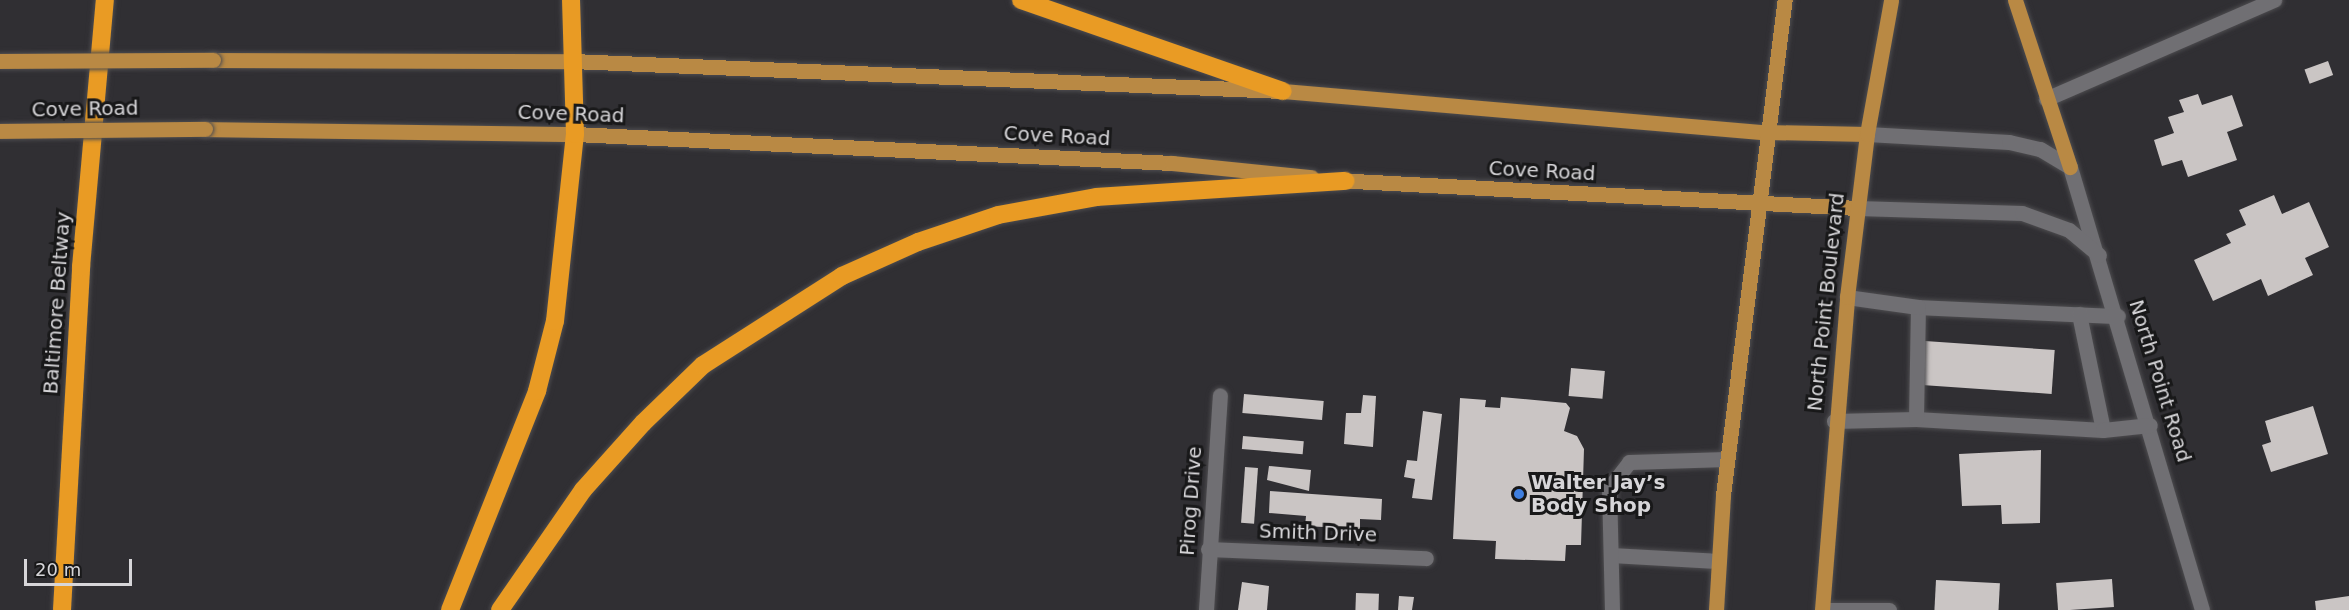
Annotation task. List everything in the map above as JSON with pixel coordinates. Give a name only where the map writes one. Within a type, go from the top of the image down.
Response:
[{"type":"highway","name":"Baltimore Beltway","points":[[62,610],[81,267],[105,0]]},
{"type":"highway","points":[[450,610],[537,391],[555,321],[575,134],[571,0]]},
{"type":"highway","points":[[1021,0],[1283,91]]},
{"type":"highway","points":[[500,610],[583,490],[643,423],[703,365],[842,276],[918,242],[998,215],[1097,197],[1345,181]]},
{"type":"main road","points":[[1716,610],[1727,459],[1756,204],[1785,0]]},
{"type":"main road","name":"North Point Boulevard","points":[[1822,610],[1834,421],[1857,208],[1867,134],[1891,0]]},
{"type":"main road","points":[[2015,0],[2070,167]]},
{"type":"main road","points":[[0,62],[572,61],[1283,91],[1766,132],[1867,134]]},
{"type":"main road","name":"Cove Road","points":[[0,131],[205,129],[575,134],[1172,163],[1345,181],[1857,208]]},
{"type":"street","points":[[2046,99],[2274,0]]},
{"type":"street","points":[[1867,134],[2009,142],[2040,149],[2070,167]]},
{"type":"street","name":"North Point Road","points":[[2070,167],[2118,316],[2202,610]]},
{"type":"street","name":"Cove Road","points":[[1857,208],[2022,213],[2068,230],[2099,255]]},
{"type":"street","points":[[1847,297],[1918,307],[2118,316]]},
{"type":"street","points":[[1916,419],[1918,307]]},
{"type":"street","points":[[2079,314],[2103,430]]},
{"type":"street","name":"Pirog Drive","points":[[1206,610],[1208,549],[1220,395]]},
{"type":"street","points":[[1834,421],[1916,419],[2103,430],[2150,425]]},
{"type":"street","points":[[1612,610],[1609,488],[1629,462],[1727,459]]},
{"type":"street","name":"Smith Drive","points":[[1208,549],[1426,558]]},
{"type":"street","points":[[1611,555],[1719,561]]},
{"type":"street","points":[[1822,610],[1889,610]]},
{"type":"building","points":[[2328,61],[2333,75],[2310,84],[2305,70]]},
{"type":"building","points":[[2198,94],[2202,105],[2232,95],[2243,126],[2227,132],[2237,160],[2188,177],[2182,160],[2162,166],[2154,140],[2174,133],[2168,117],[2184,112],[2179,100]]},
{"type":"building","points":[[2274,195],[2282,214],[2309,202],[2329,247],[2305,258],[2313,275],[2268,296],[2261,279],[2213,301],[2194,260],[2231,243],[2226,234],[2246,225],[2239,210]]},
{"type":"building","points":[[1925,341],[2055,350],[2052,394],[1922,385]]},
{"type":"building","points":[[1571,368],[1605,371],[1602,399],[1569,396]]},
{"type":"building","points":[[1244,394],[1324,401],[1322,420],[1242,413]]},
{"type":"building","points":[[1363,395],[1376,396],[1373,447],[1344,444],[1346,413],[1361,413]]},
{"type":"building","name":"Walter Jay’s Body Shop","points":[[1501,397],[1566,403],[1570,408],[1564,431],[1577,436],[1584,449],[1581,545],[1566,545],[1565,561],[1495,559],[1496,541],[1453,539],[1460,398],[1486,400],[1485,407],[1500,408]]},
{"type":"building","points":[[2313,406],[2328,454],[2271,472],[2262,445],[2271,442],[2265,421]]},
{"type":"building","points":[[1423,411],[1442,414],[1432,500],[1412,498],[1415,479],[1404,477],[1407,460],[1417,461]]},
{"type":"building","points":[[1243,436],[1304,441],[1303,454],[1242,449]]},
{"type":"building","points":[[2041,450],[2040,523],[2002,524],[2001,505],[1962,506],[1959,454]]},
{"type":"building","points":[[1269,466],[1311,470],[1309,491],[1267,480]]},
{"type":"building","points":[[1245,467],[1258,468],[1254,524],[1241,523]]},
{"type":"building","points":[[1270,491],[1382,499],[1381,520],[1360,519],[1360,529],[1305,526],[1306,516],[1269,513]]},
{"type":"building","points":[[2112,579],[2114,607],[2058,610],[2056,583]]},
{"type":"building","points":[[1936,580],[2000,583],[1999,610],[1934,610]]},
{"type":"building","points":[[1242,582],[1269,586],[1267,610],[1238,610]]},
{"type":"building","points":[[1356,593],[1379,594],[1378,610],[1355,610]]},
{"type":"building","points":[[1399,596],[1414,597],[1412,610],[1398,610]]},
{"type":"building","points":[[2349,596],[2349,610],[2316,610],[2315,601]]},
{"type":"place","name":"Walter Jay’s Body Shop","points":[[1519,494]]}]
